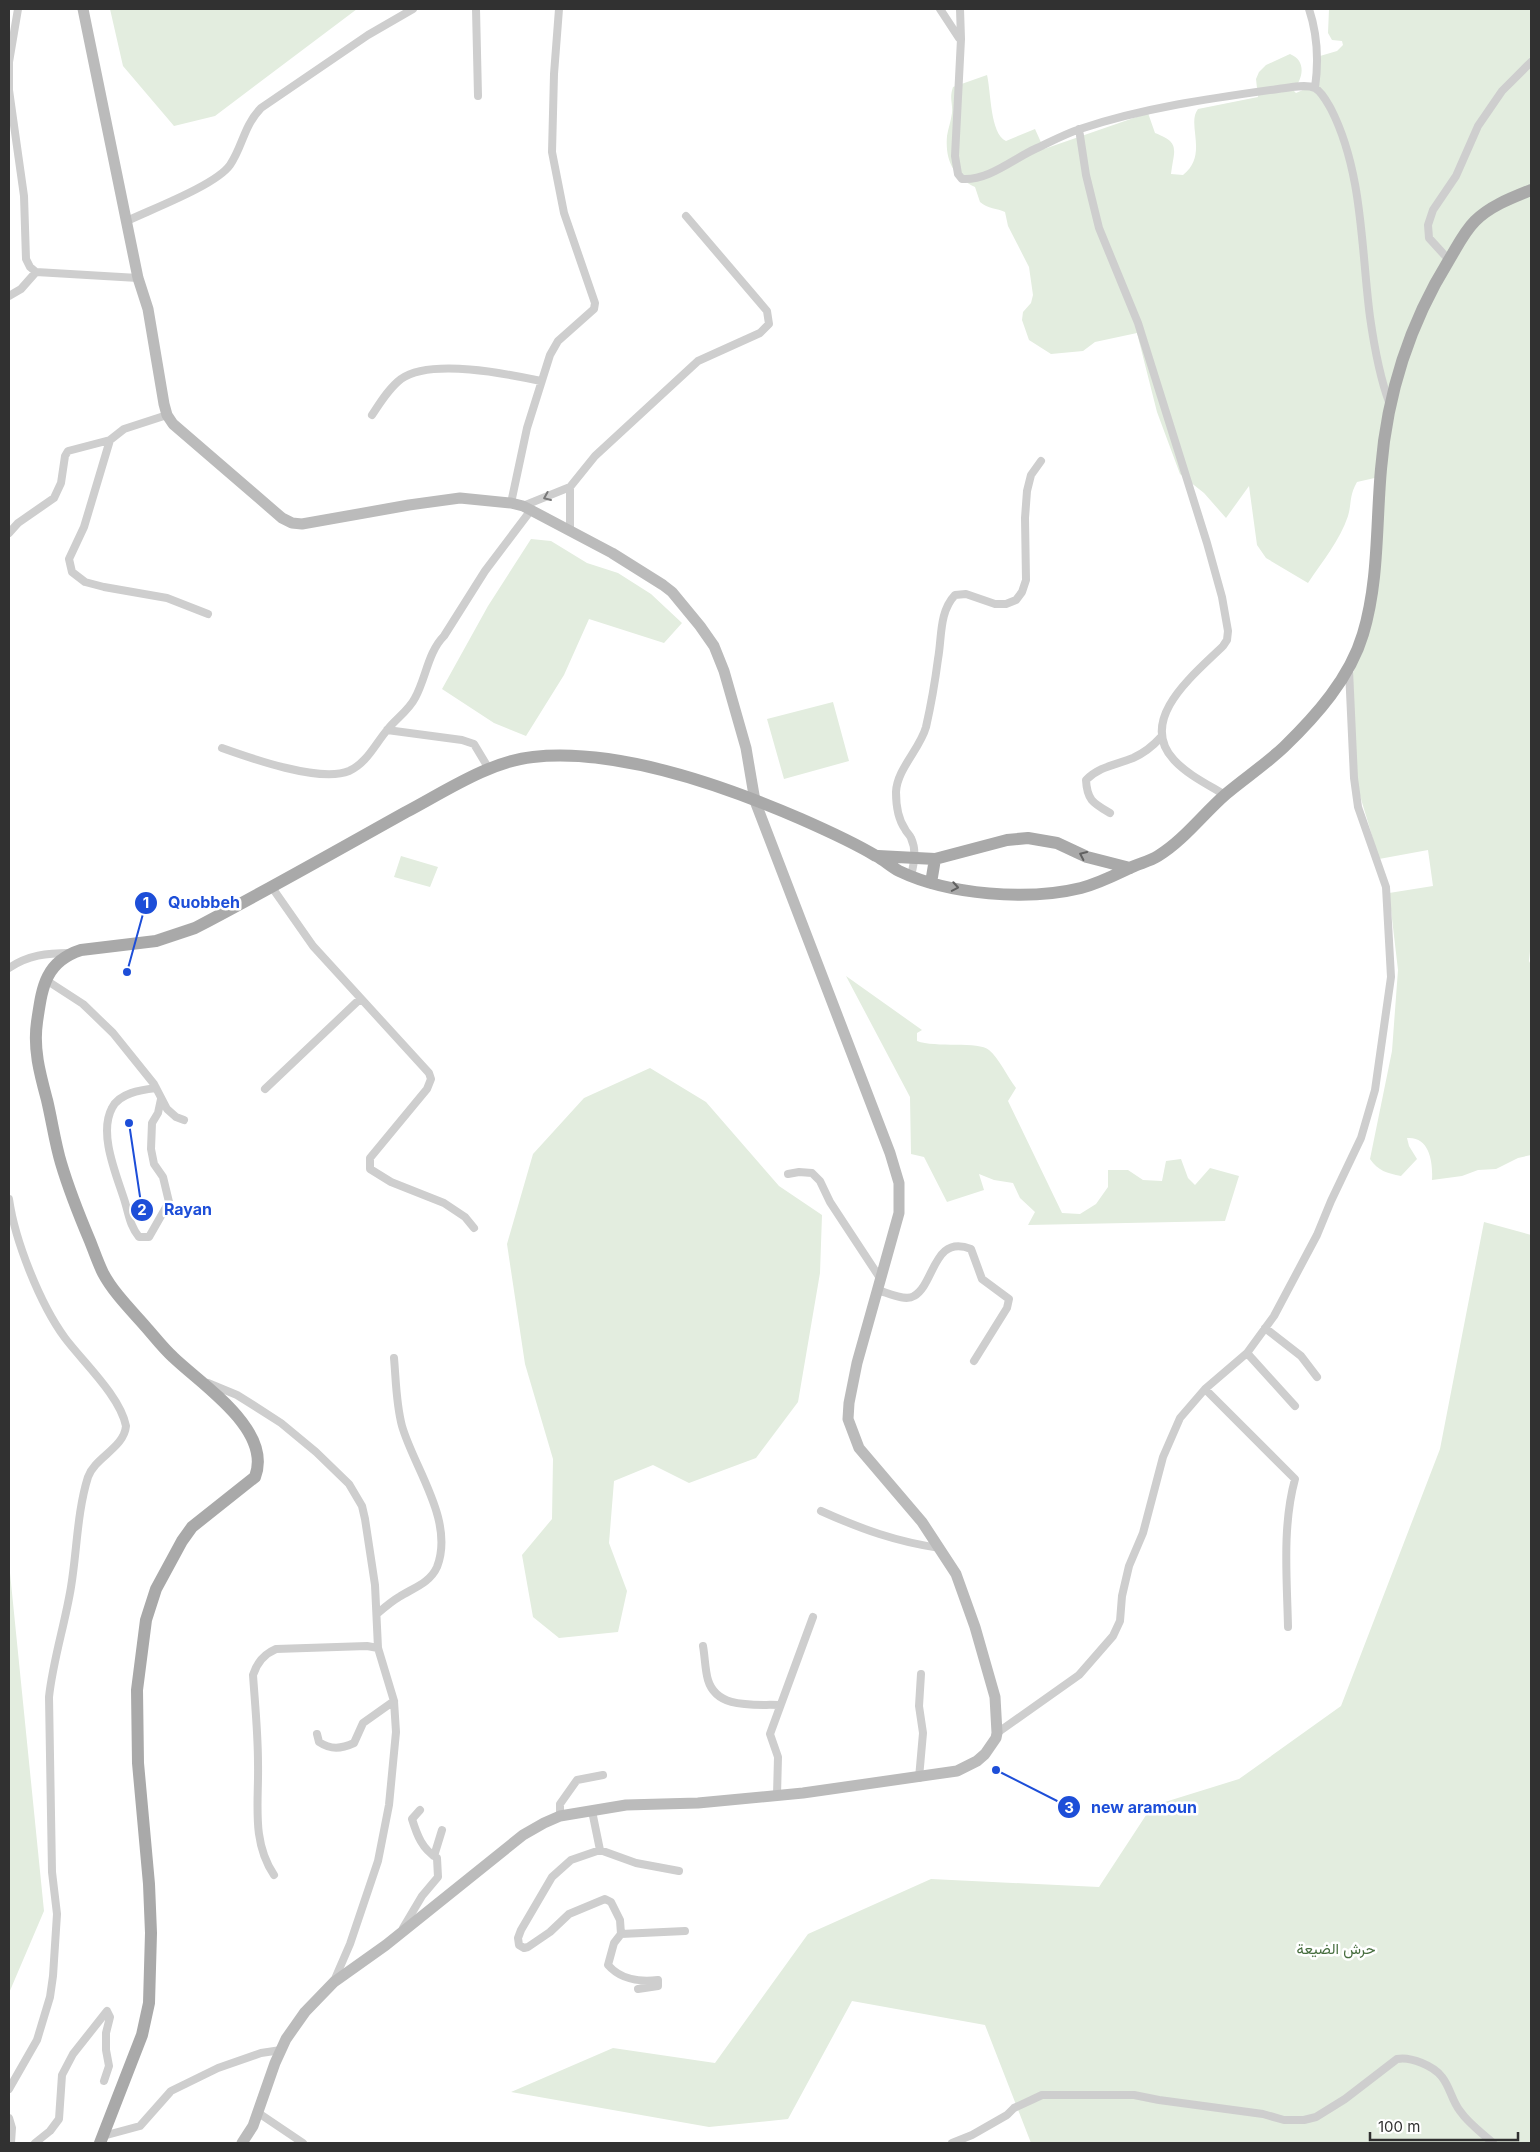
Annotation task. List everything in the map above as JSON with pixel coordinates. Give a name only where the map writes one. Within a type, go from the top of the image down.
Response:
[{"type":"main road","points":[[102,2140],[142,2035],[150,2003],[150,1923],[138,1763],[136,1690],[146,1620],[160,1582],[182,1541],[192,1527],[246,1486],[255,1478],[259,1469],[256,1447],[248,1430],[235,1414],[172,1356],[116,1291],[103,1273],[73,1200],[60,1162],[38,1063],[35,1036],[40,995],[52,969],[72,953],[94,948],[156,941],[182,934],[489,769],[528,757],[554,755],[641,765],[726,790],[802,819],[878,856],[894,869],[931,883],[995,893],[1020,894],[1059,891],[1082,888],[1110,879],[1130,868],[1154,859],[1168,850],[1225,795],[1282,749],[1329,698],[1349,668],[1362,637],[1371,594],[1377,548],[1381,469],[1389,402],[1401,362],[1418,322],[1449,260],[1475,221],[1490,208],[1531,190]]},
{"type":"main road","points":[[878,856],[934,859],[1007,840],[1028,838],[1056,843],[1087,857],[1130,868]]},
{"type":"main road","points":[[931,883],[934,859]]},
{"type":"street","points":[[18,9],[9,62],[9,90],[24,196],[26,259],[30,267],[36,272],[138,278]]},
{"type":"street","points":[[83,9],[138,278],[148,309],[167,415],[173,424],[282,518],[292,523],[302,524],[330,520],[441,500],[477,499],[511,503],[527,508],[570,530],[663,585],[672,592],[714,646],[724,670],[746,748],[755,801],[899,1182],[899,1213],[857,1363],[848,1403],[848,1418],[859,1448],[922,1522],[956,1574],[975,1627],[995,1697],[996,1738],[985,1754],[957,1771],[919,1778],[804,1793],[698,1804],[626,1805],[592,1810],[560,1816],[523,1835],[400,1934],[334,1982],[300,2018],[281,2050],[253,2126],[242,2143]]},
{"type":"street","points":[[127,221],[211,181],[224,172],[232,162],[250,118],[261,108],[368,35],[413,9]]},
{"type":"street","points":[[476,9],[478,96]]},
{"type":"street","points":[[511,503],[520,454],[550,355],[558,340],[594,309],[595,303],[564,213],[552,152],[554,74],[559,9]]},
{"type":"street","points":[[940,9],[960,40]]},
{"type":"street","points":[[960,9],[955,156],[958,174],[962,178],[978,178],[1030,151],[1079,129],[1178,103],[1292,87],[1305,86],[1316,88]]},
{"type":"street","points":[[1309,9],[1317,41],[1319,63],[1316,88],[1338,123],[1350,162],[1361,232],[1370,317],[1381,376],[1389,402]]},
{"type":"street","points":[[1449,260],[1429,238],[1428,225],[1433,210],[1456,176],[1478,126],[1502,91],[1531,62]]},
{"type":"street","points":[[1079,129],[1086,175],[1100,228],[1138,323],[1166,415],[1196,503],[1222,597],[1228,631],[1228,640],[1180,690],[1170,704],[1165,712],[1161,737],[1172,758],[1177,763],[1187,772],[1225,795]]},
{"type":"street","points":[[222,748],[293,770],[336,773],[348,771],[358,765],[369,755],[387,730],[415,699],[436,644],[444,636],[527,508],[570,487],[595,456],[690,367],[708,356],[760,333],[769,324],[767,311],[686,216]]},
{"type":"street","points":[[9,296],[21,289],[36,272]]},
{"type":"street","points":[[372,415],[401,379],[416,372],[428,370],[495,372],[541,381]]},
{"type":"street","points":[[9,533],[18,523],[54,498],[61,483],[64,456],[68,451],[110,440],[124,429],[167,415]]},
{"type":"street","points":[[110,440],[84,527],[69,559],[72,572],[77,578],[104,588],[167,598],[208,614]]},
{"type":"street","points":[[911,876],[915,859],[911,839],[904,828],[898,811],[896,791],[901,774],[926,728],[938,660],[943,614],[948,602],[955,595],[966,594],[995,604],[1006,604],[1016,600],[1022,592],[1026,580],[1025,518],[1027,491],[1031,475],[1041,461]]},
{"type":"street","points":[[570,487],[570,530]]},
{"type":"street","points":[[997,1733],[1079,1675],[1113,1636],[1120,1621],[1124,1582],[1143,1533],[1163,1457],[1180,1418],[1205,1388],[1247,1352],[1274,1316],[1317,1235],[1331,1201],[1362,1138],[1375,1090],[1391,978],[1388,902],[1385,882],[1358,807],[1354,778],[1349,668]]},
{"type":"street","points":[[387,730],[462,740],[474,744],[489,769]]},
{"type":"street","points":[[1110,813],[1091,801],[1087,793],[1086,780],[1100,769],[1132,758],[1147,750],[1161,737]]},
{"type":"street","points":[[271,886],[313,946],[425,1068],[431,1079],[427,1089],[370,1158],[370,1169],[391,1182],[444,1203],[465,1217],[474,1228]]},
{"type":"street","points":[[9,968],[25,958],[39,954],[72,953]]},
{"type":"street","points":[[46,980],[83,1004],[113,1032],[143,1068],[167,1109],[184,1120]]},
{"type":"street","points":[[265,1089],[360,999]]},
{"type":"street","points":[[156,1088],[140,1090],[122,1097],[112,1107],[108,1124],[109,1147],[113,1166],[129,1220],[139,1237],[149,1237],[169,1202],[163,1177],[154,1164],[151,1149],[152,1123],[158,1113],[161,1099]]},
{"type":"street","points":[[788,1174],[799,1172],[812,1173],[820,1181],[830,1202],[878,1284],[906,1298],[914,1296],[921,1289],[946,1250],[957,1246],[971,1249],[982,1279],[1009,1298],[1007,1308],[974,1361]]},
{"type":"street","points":[[9,1199],[26,1260],[40,1296],[52,1319],[105,1387],[121,1412],[126,1426],[122,1438],[90,1473],[84,1489],[72,1586],[51,1678],[49,1697],[52,1872],[57,1914],[54,1976],[38,2040],[9,2088]]},
{"type":"street","points":[[1265,1328],[1301,1356],[1317,1377]]},
{"type":"street","points":[[1247,1352],[1295,1406]]},
{"type":"street","points":[[378,1612],[400,1596],[427,1581],[437,1567],[442,1546],[432,1498],[403,1428],[398,1406],[394,1358]]},
{"type":"street","points":[[199,1379],[238,1395],[281,1424],[316,1452],[349,1484],[362,1506],[365,1519],[378,1612],[378,1648],[394,1701],[396,1732],[394,1762],[389,1805],[378,1861],[334,1982]]},
{"type":"street","points":[[1205,1388],[1295,1478],[1291,1495],[1285,1553],[1288,1627]]},
{"type":"street","points":[[821,1511],[868,1532],[914,1544],[940,1548]]},
{"type":"street","points":[[777,1795],[778,1756],[770,1734],[779,1705],[813,1617]]},
{"type":"street","points":[[274,1875],[265,1859],[259,1842],[258,1763],[253,1675],[255,1668],[266,1654],[276,1649],[367,1646],[378,1648]]},
{"type":"street","points":[[703,1646],[709,1682],[723,1700],[742,1704],[779,1705]]},
{"type":"street","points":[[919,1778],[923,1750],[923,1724],[919,1706],[921,1674]]},
{"type":"street","points":[[318,1734],[319,1742],[327,1747],[343,1749],[354,1743],[363,1723],[394,1701]]},
{"type":"street","points":[[560,1816],[560,1804],[577,1780],[603,1775]]},
{"type":"street","points":[[400,1934],[422,1896],[438,1878],[437,1858],[428,1852],[418,1837],[412,1819],[420,1810]]},
{"type":"street","points":[[592,1810],[600,1850]]},
{"type":"street","points":[[434,1856],[442,1830]]},
{"type":"street","points":[[638,1989],[658,1986],[658,1980],[632,1979],[616,1974],[608,1965],[614,1943],[621,1934],[620,1920],[611,1902],[605,1899],[569,1914],[550,1932],[528,1947],[524,1948],[519,1945],[518,1938],[552,1876],[572,1860],[600,1850],[636,1864],[679,1872]]},
{"type":"street","points":[[621,1934],[685,1930]]},
{"type":"street","points":[[35,2143],[46,2135],[59,2119],[62,2075],[73,2054],[107,2011],[110,2017],[106,2033],[106,2050],[109,2066],[104,2081]]},
{"type":"street","points":[[102,2140],[140,2126],[171,2091],[218,2068],[261,2053],[281,2050]]},
{"type":"street","points":[[952,2143],[972,2135],[1007,2115],[1014,2108],[1042,2095],[1134,2094],[1159,2100],[1254,2113],[1284,2120],[1304,2120],[1316,2117],[1340,2102],[1397,2059],[1402,2058],[1427,2066],[1438,2073],[1443,2078],[1451,2098],[1460,2112],[1493,2143]]},
{"type":"street","points":[[257,2112],[303,2143]]},
{"type":"street","points":[[9,2118],[12,2128],[11,2143]]},
{"type":"green space","points":[[110,9],[357,9],[215,116],[174,126],[123,66]]},
{"type":"green space","points":[[1329,9],[1531,9],[1531,941],[1529,961],[1531,965],[1531,1155],[1518,1158],[1496,1169],[1478,1170],[1462,1176],[1432,1180],[1431,1159],[1421,1141],[1407,1138],[1409,1146],[1417,1159],[1401,1176],[1383,1171],[1370,1159],[1392,1051],[1398,970],[1389,893],[1433,886],[1428,850],[1379,859],[1355,779],[1352,676],[1365,639],[1379,477],[1357,482],[1354,487],[1345,525],[1308,583],[1266,558],[1257,545],[1249,486],[1226,518],[1204,493],[1180,474],[1157,412],[1137,333],[1095,342],[1083,351],[1051,354],[1029,340],[1022,320],[1023,312],[1031,303],[1033,295],[1029,267],[1008,226],[1005,212],[980,202],[975,187],[967,183],[956,173],[947,153],[947,136],[952,113],[951,95],[953,87],[987,75],[994,121],[1001,137],[1006,141],[1035,129],[1044,149],[1148,113],[1155,133],[1169,140],[1174,148],[1171,174],[1183,175],[1191,167],[1195,158],[1194,123],[1198,109],[1258,97],[1256,79],[1259,72],[1266,65],[1290,54],[1299,61],[1302,70],[1299,81],[1293,90],[1296,93],[1312,86],[1320,56],[1337,51],[1343,45],[1342,41],[1332,40],[1328,33]]},
{"type":"green space","points":[[531,539],[551,541],[587,563],[618,573],[651,594],[682,623],[664,643],[589,619],[564,675],[526,736],[494,723],[442,689],[488,606]]},
{"type":"green space","points":[[833,702],[849,761],[784,779],[767,719]]},
{"type":"green space","points":[[401,856],[438,867],[430,887],[394,877]]},
{"type":"green space","points":[[846,976],[922,1030],[917,1033],[917,1041],[984,1047],[993,1054],[1016,1088],[1008,1101],[1062,1213],[1080,1214],[1096,1204],[1108,1187],[1108,1170],[1128,1170],[1143,1180],[1162,1181],[1166,1161],[1181,1159],[1188,1178],[1195,1185],[1210,1168],[1239,1176],[1225,1221],[1028,1225],[1035,1212],[1020,1198],[1013,1183],[994,1180],[979,1174],[984,1190],[947,1202],[924,1157],[911,1154],[910,1097]]},
{"type":"green space","points":[[650,1068],[706,1102],[779,1186],[822,1215],[820,1273],[798,1402],[756,1458],[689,1483],[653,1465],[614,1481],[609,1543],[627,1591],[618,1632],[559,1638],[533,1617],[522,1555],[552,1519],[553,1459],[525,1364],[507,1244],[533,1154],[584,1098]]},
{"type":"green space","name":"حرش الضيعة","points":[[1484,1222],[1531,1235],[1531,2143],[1031,2143],[985,2025],[852,2001],[788,2119],[709,2127],[511,2092],[613,2048],[715,2063],[808,1934],[931,1879],[1099,1887],[1152,1806],[1239,1779],[1341,1706],[1440,1449]]},
{"type":"green space","points":[[9,1563],[44,1911],[9,1993]]},
{"type":"place","name":"Quobbeh","points":[[127,972]]},
{"type":"place","name":"Rayan","points":[[129,1123]]},
{"type":"place","name":"new aramoun","points":[[996,1770]]}]
